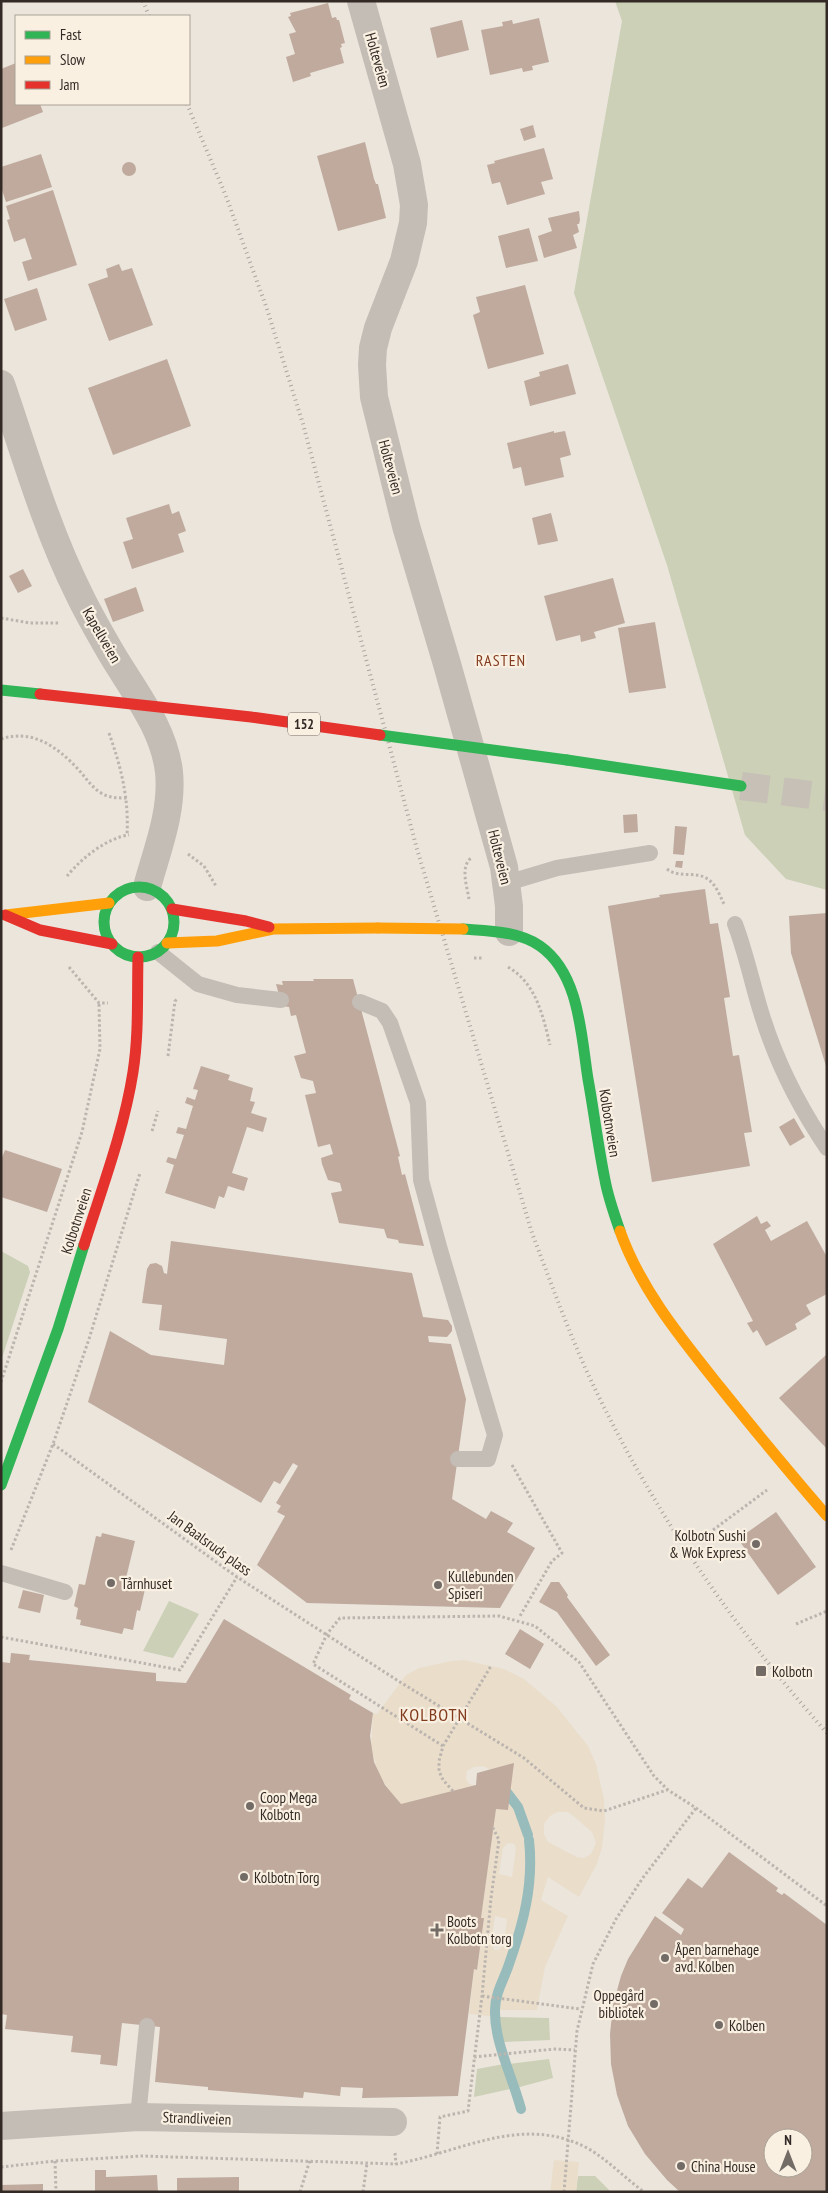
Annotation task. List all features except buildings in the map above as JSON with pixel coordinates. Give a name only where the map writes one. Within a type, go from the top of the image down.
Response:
[{"type":"street","name":"Holteveien","points":[[361,1],[406,164],[414,205],[413,223],[404,261],[378,328],[372,365],[374,397],[406,526],[447,664],[507,883],[509,932]]},
{"type":"street","name":"Kapellveien","points":[[1,384],[57,545],[92,619],[146,710],[158,734],[169,771],[170,794],[167,813],[148,887]]},
{"type":"street","name":"152","points":[[1,690],[251,717],[741,786]]},
{"type":"street","points":[[138,957],[119,951],[106,935],[105,913],[109,903],[125,889],[136,886],[148,887],[162,896],[172,909],[174,927],[162,948]]},
{"type":"street","points":[[3,914],[109,903]]},
{"type":"street","name":"Kolbotnveien","points":[[172,909],[246,921],[273,928]]},
{"type":"street","points":[[3,914],[40,930],[112,944]]},
{"type":"street","name":"Kolbotnveien","points":[[1,1485],[58,1329],[117,1138],[133,1073],[136,1049],[138,957],[162,948],[224,940],[273,928],[469,929],[509,932],[539,945],[555,959],[572,994],[578,1015],[605,1182],[622,1240],[640,1276],[674,1330],[789,1473],[827,1516]]},
{"type":"street","name":"Strandliveien","points":[[1,2126],[138,2116],[393,2122]]},
{"type":"lane","points":[[507,883],[557,868],[650,853]]},
{"type":"lane","points":[[734,924],[761,1013],[783,1073],[795,1098],[827,1148]]},
{"type":"lane","points":[[162,948],[198,984],[237,995],[281,1000]]},
{"type":"lane","points":[[360,1002],[382,1011],[390,1023],[418,1103],[421,1180],[495,1435],[488,1459],[458,1459]]},
{"type":"lane","points":[[1,1573],[65,1592]]},
{"type":"lane","points":[[138,2116],[148,2026]]},
{"type":"path","points":[[1,618],[52,624],[92,619]]},
{"type":"path","points":[[1,739],[21,735],[44,740],[77,768],[88,782],[102,794],[111,797],[127,798]]},
{"type":"path","points":[[63,880],[84,858],[98,848],[127,835],[134,837]]},
{"type":"path","points":[[185,853],[204,866],[211,875],[218,891]]},
{"type":"path","points":[[650,853],[673,874],[702,876],[711,881],[734,924]]},
{"type":"path","points":[[469,929],[465,871],[468,859],[475,856]]},
{"type":"path","points":[[484,958],[492,961]]},
{"type":"path","points":[[1,1382],[82,1132],[100,1050],[99,1003],[64,961]]},
{"type":"path","points":[[501,963],[522,978],[534,994],[543,1018],[550,1046]]},
{"type":"path","points":[[99,1003],[109,1003]]},
{"type":"path","points":[[495,1435],[562,1553],[552,1561],[520,1616]]},
{"type":"path","name":"Jan Baalsruds plass","points":[[53,1444],[237,1577],[460,1720],[524,1758],[584,1808],[604,1811],[668,1790]]},
{"type":"path","points":[[713,1530],[760,1495]]},
{"type":"path","points":[[1,1637],[180,1670],[237,1577]]},
{"type":"path","points":[[796,1624],[827,1611]]},
{"type":"path","points":[[443,1746],[313,1664],[326,1634],[340,1618],[499,1616],[535,1626],[579,1662],[654,1776],[668,1790],[696,1808],[827,1906]]},
{"type":"path","points":[[453,1791],[443,1780],[439,1771],[439,1761],[443,1746],[491,1666]]},
{"type":"path","points":[[564,2192],[580,2009],[592,1964],[616,1919],[642,1879],[696,1808]]},
{"type":"path","points":[[437,2154],[440,2117],[468,2111],[482,1996],[490,1898],[499,1840],[493,1828]]},
{"type":"path","points":[[482,1996],[580,2009]]},
{"type":"path","points":[[474,2057],[555,2049],[575,2050]]},
{"type":"path","points":[[1,2167],[55,2161],[142,2156],[396,2164],[507,2135],[535,2134],[569,2140],[590,2150],[644,2192]]},
{"type":"path","points":[[300,2192],[310,2160]]},
{"type":"path","points":[[55,2161],[56,2192]]},
{"type":"path","points":[[363,2192],[367,2163]]},
{"type":"green space","points":[[615,1],[827,1],[827,890],[786,879],[745,835],[667,565],[574,293],[622,21]]},
{"type":"green space","points":[[1,1251],[28,1266],[30,1272],[1,1361]]},
{"type":"green space","points":[[169,1601],[199,1614],[173,1658],[143,1651]]},
{"type":"green space","points":[[497,2017],[549,2018],[550,2040],[503,2042]]},
{"type":"green space","points":[[549,2059],[553,2078],[516,2088],[509,2064]]},
{"type":"green space","points":[[504,2064],[510,2089],[474,2097],[477,2069]]},
{"type":"green space","points":[[578,2176],[595,2176],[611,2192],[576,2192]]},
{"type":"shaded area","points":[[464,1660],[504,1669],[524,1679],[557,1707],[588,1746],[596,1764],[604,1799],[605,1822],[602,1848],[597,1864],[579,1897],[548,1877],[541,1900],[568,1916],[545,1967],[537,2010],[498,2010],[497,2017],[469,2014],[474,1969],[477,1970],[484,1919],[481,1918],[492,1836],[398,1823],[394,1798],[379,1774],[371,1749],[373,1713],[377,1714],[406,1675],[419,1668]],"holes":[[[483,1766],[493,1771],[481,1787],[469,1784],[466,1779],[467,1771],[474,1767]],[[558,1812],[568,1812],[592,1832],[596,1843],[591,1854],[584,1858],[577,1857],[548,1842],[544,1834],[544,1824],[550,1816]],[[508,1843],[514,1844],[516,1848],[512,1877],[499,1874],[503,1848]],[[495,1916],[507,1919],[504,1944],[499,1950],[495,1950],[491,1945]]]},
{"type":"shaded area","points":[[554,2160],[579,2162],[576,2192],[550,2192]]},
{"type":"waterway","points":[[502,1786],[518,1807],[528,1835]]},
{"type":"waterway","points":[[521,2109],[498,2035],[495,2004],[523,1920],[529,1889],[529,1840]]},
{"type":"tunnel","points":[[741,786],[827,797]]},
{"type":"railway","points":[[143,1],[149,15]]},
{"type":"railway","points":[[187,105],[226,196],[267,309],[303,424],[417,849],[532,1233],[566,1322],[588,1374],[612,1423],[665,1517],[725,1606],[758,1650],[827,1733]]},
{"type":"traffic: fast","points":[[1,690],[40,694]]},
{"type":"traffic: fast","points":[[380,735],[567,760]]},
{"type":"traffic: fast","points":[[567,760],[741,786]]},
{"type":"traffic: fast","points":[[132,887],[146,887],[159,893],[168,902],[174,915],[174,922],[172,935],[164,947],[146,957],[132,957],[119,951],[110,942],[104,929],[104,915],[110,902],[119,893],[132,887]]},
{"type":"traffic: fast","points":[[463,929],[493,931],[522,937],[540,946],[553,958],[563,973],[571,989],[580,1025],[606,1186],[620,1231]]},
{"type":"traffic: fast","points":[[1,1485],[58,1329],[84,1245]]},
{"type":"traffic: slow","points":[[6,915],[109,903]]},
{"type":"traffic: slow","points":[[167,943],[217,941],[273,929],[378,928]]},
{"type":"traffic: slow","points":[[378,928],[463,929]]},
{"type":"traffic: slow","points":[[620,1231],[639,1273],[663,1313],[746,1420],[827,1516]]},
{"type":"traffic: jam","points":[[40,694],[251,717],[380,735]]},
{"type":"traffic: jam","points":[[172,909],[246,921],[269,927]]},
{"type":"traffic: jam","points":[[5,915],[40,930],[112,944]]},
{"type":"traffic: jam","points":[[84,1245],[112,1159],[129,1094],[136,1043],[138,957]]},
{"type":"place","name":"Kolbotn Sushi & Wok Express","points":[[756,1544]]},
{"type":"place","name":"Tårnhuset","points":[[111,1583]]},
{"type":"place","name":"Kullebunden Spiseri","points":[[438,1585]]},
{"type":"place","name":"Kolbotn","points":[[761,1671]]},
{"type":"place","name":"Coop Mega Kolbotn","points":[[250,1806]]},
{"type":"place","name":"Kolbotn Torg","points":[[244,1877]]},
{"type":"place","name":"Boots Kolbotn torg","points":[[437,1930]]},
{"type":"place","name":"Åpen barnehage avd. Kolben","points":[[665,1958]]},
{"type":"place","name":"Oppegård bibliotek","points":[[654,2004]]},
{"type":"place","name":"Kolben","points":[[719,2025]]},
{"type":"place","name":"China House","points":[[681,2166]]},
{"type":"district","name":"RASTEN","points":[[501,660]]},
{"type":"district","name":"KOLBOTN","points":[[434,1714]]}]
